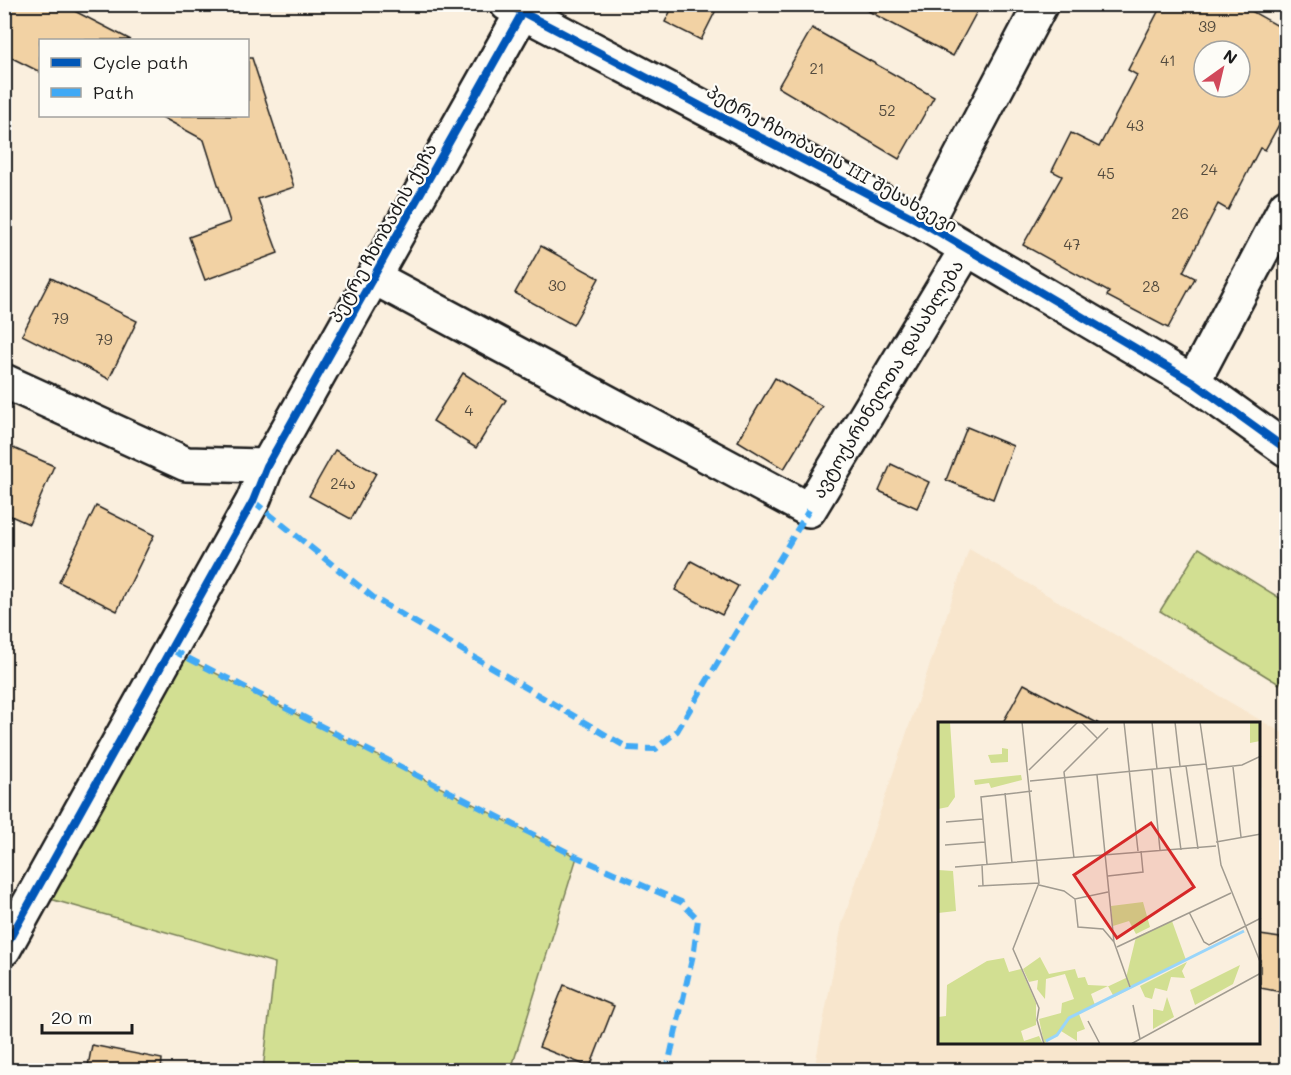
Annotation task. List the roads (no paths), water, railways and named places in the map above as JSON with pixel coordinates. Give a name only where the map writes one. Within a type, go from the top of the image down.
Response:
[{"type":"street","points":[[925,224],[1041,4]]},
{"type":"street","name":"პეტრე ჩხობაძის III შესახვევი","points":[[519,7],[925,224],[1192,382],[1287,449]]},
{"type":"street","name":"პეტრე ჩხობაძის ქუჩა","points":[[4,949],[253,501],[267,466],[375,278],[519,7]]},
{"type":"street","points":[[1192,382],[1287,206]]},
{"type":"street","name":"ავტოქარხნელთა დასახლება","points":[[375,278],[809,510],[966,250]]},
{"type":"street","points":[[4,381],[186,464],[267,466]]}]
